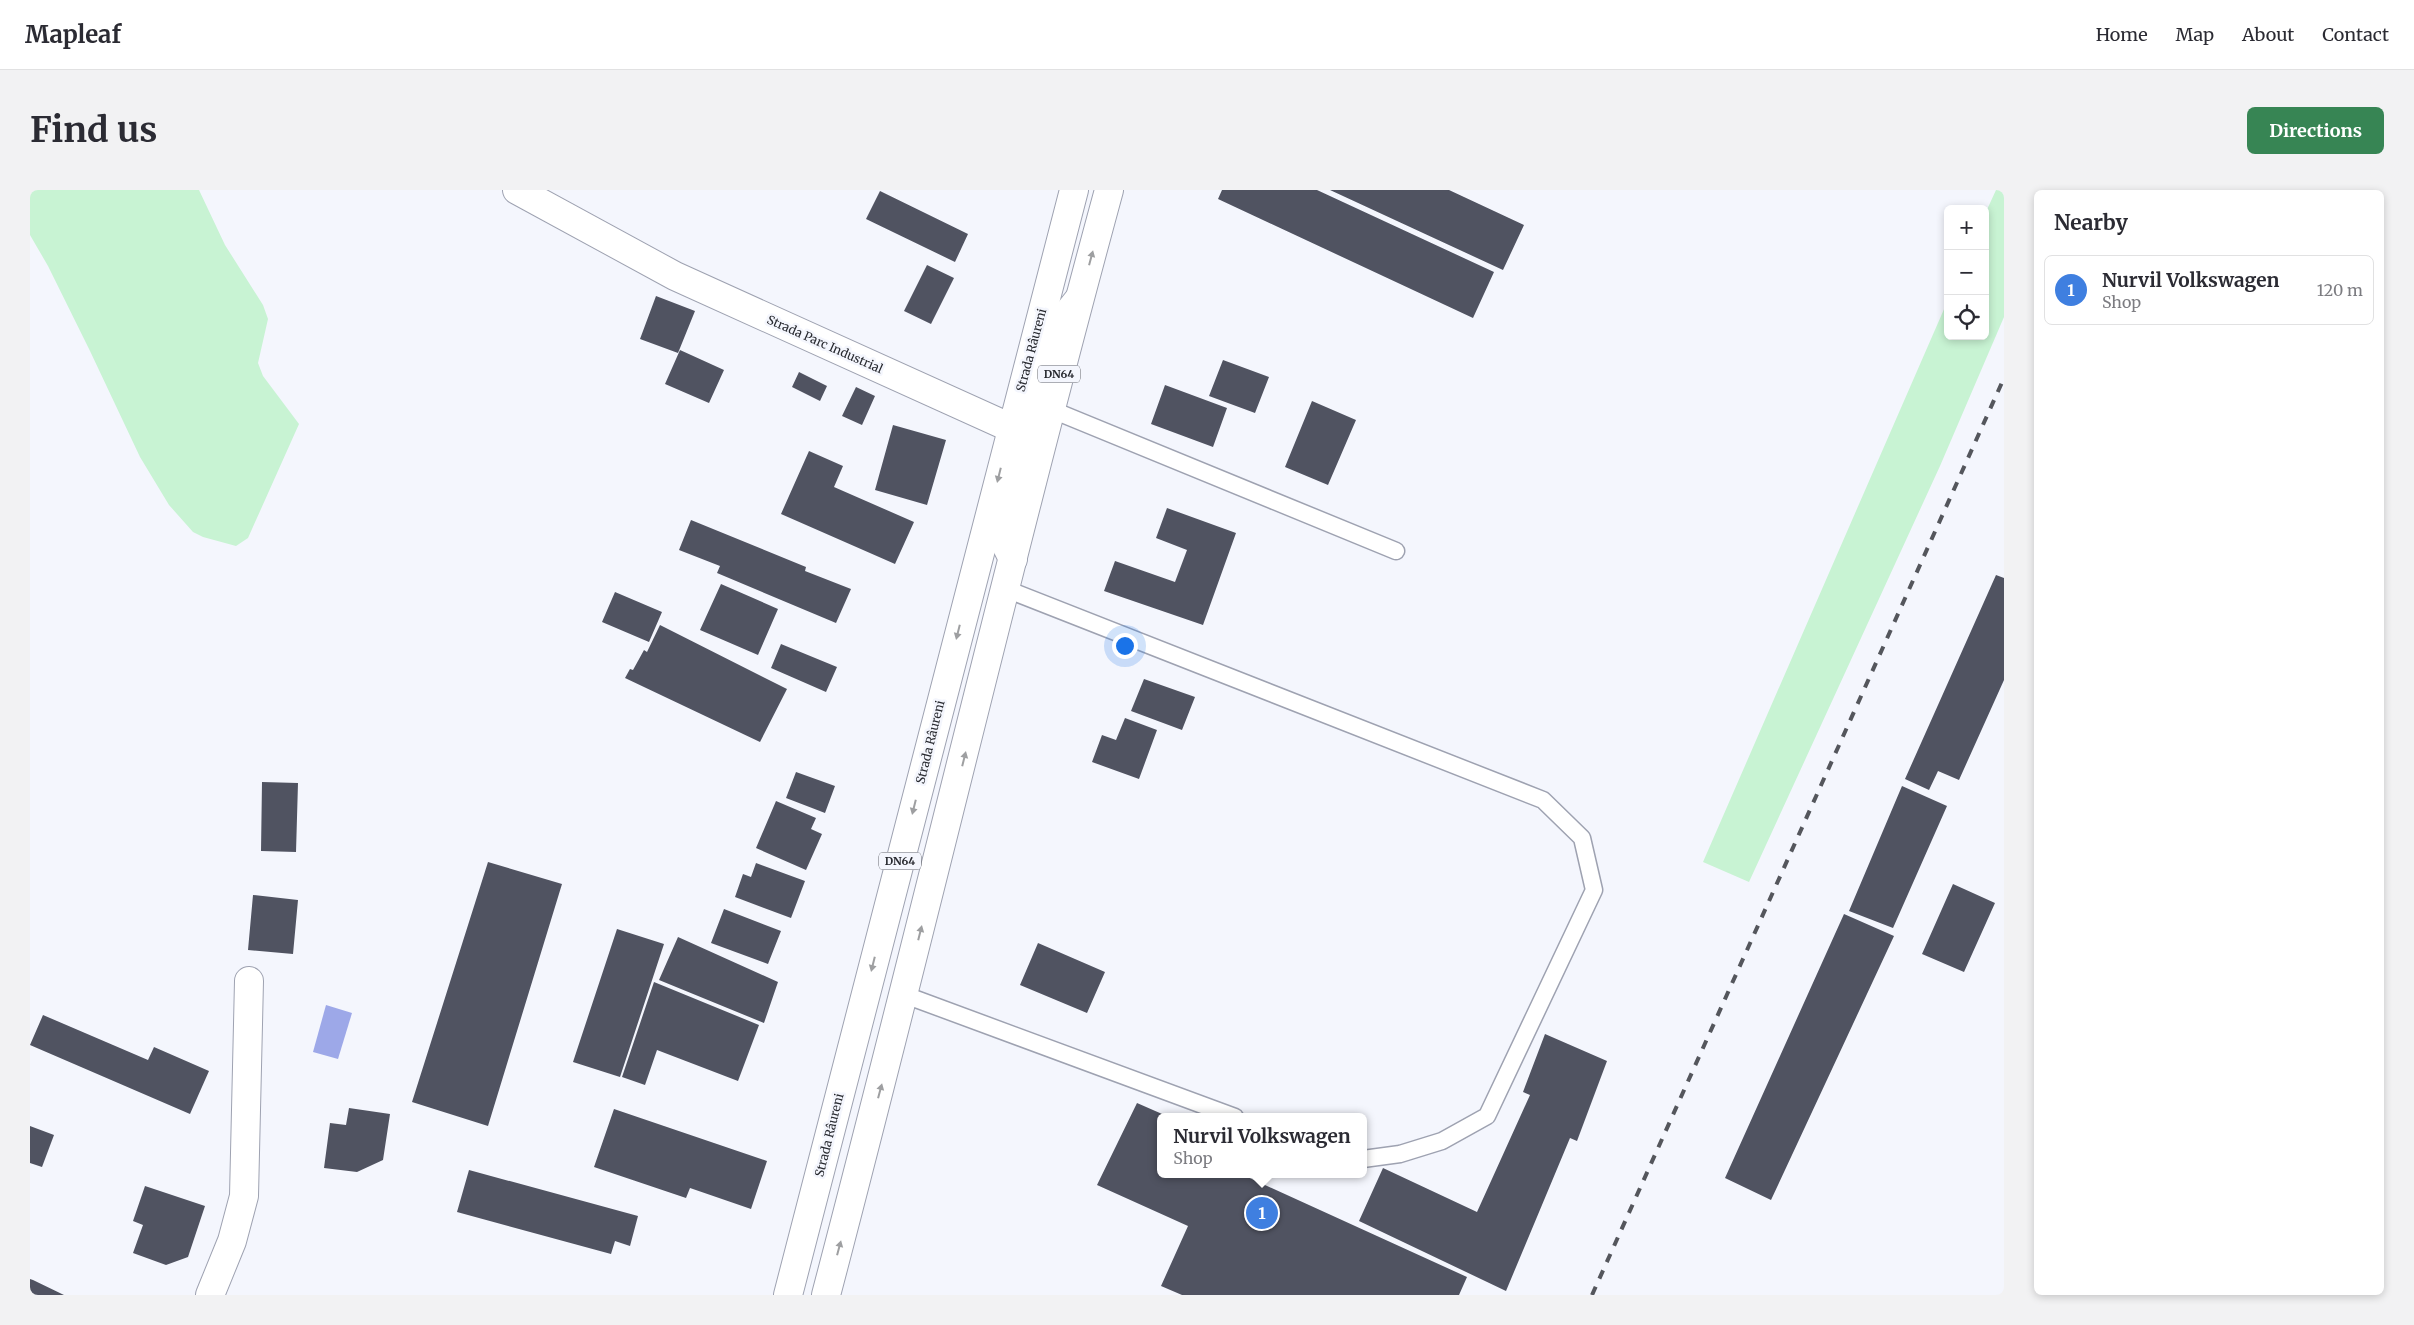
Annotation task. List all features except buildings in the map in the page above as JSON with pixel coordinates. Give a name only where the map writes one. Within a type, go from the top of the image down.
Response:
[{"type":"main road","name":"Strada Parc Industrial","points":[[517,190],[675,276],[1011,428]]},
{"type":"main road","name":"Strada Râureni","points":[[788,1295],[1074,190]]},
{"type":"main road","name":"DN64","points":[[826,1295],[905,995],[1050,409],[1109,190]]},
{"type":"main road","points":[[1013,559],[1003,539],[1024,444],[1011,428],[1030,420],[1035,412],[1056,328],[1080,299]]},
{"type":"main road","points":[[210,1295],[232,1241],[244,1196],[249,981]]},
{"type":"lane","points":[[1050,409],[1396,551]]},
{"type":"lane","points":[[1006,589],[1543,800],[1582,838],[1594,890],[1486,1116],[1442,1141],[1400,1154],[1367,1158]]},
{"type":"lane","points":[[905,995],[1224,1113]]},
{"type":"green space","points":[[30,190],[199,190],[225,245],[263,305],[268,319],[258,363],[263,376],[299,424],[248,538],[236,546],[203,537],[193,532],[169,505],[140,457],[48,266],[30,235]]},
{"type":"green space","points":[[1996,190],[2004,190],[2004,317],[1940,466],[1749,882],[1703,862],[1944,309],[1944,340],[1989,340],[1989,205]]},
{"type":"water","points":[[326,1005],[352,1013],[338,1059],[313,1052]]},
{"type":"railway","points":[[1592,1295],[2004,378]]},
{"type":"place","name":"Nurvil Volkswagen","points":[[1262,1213]]}]
